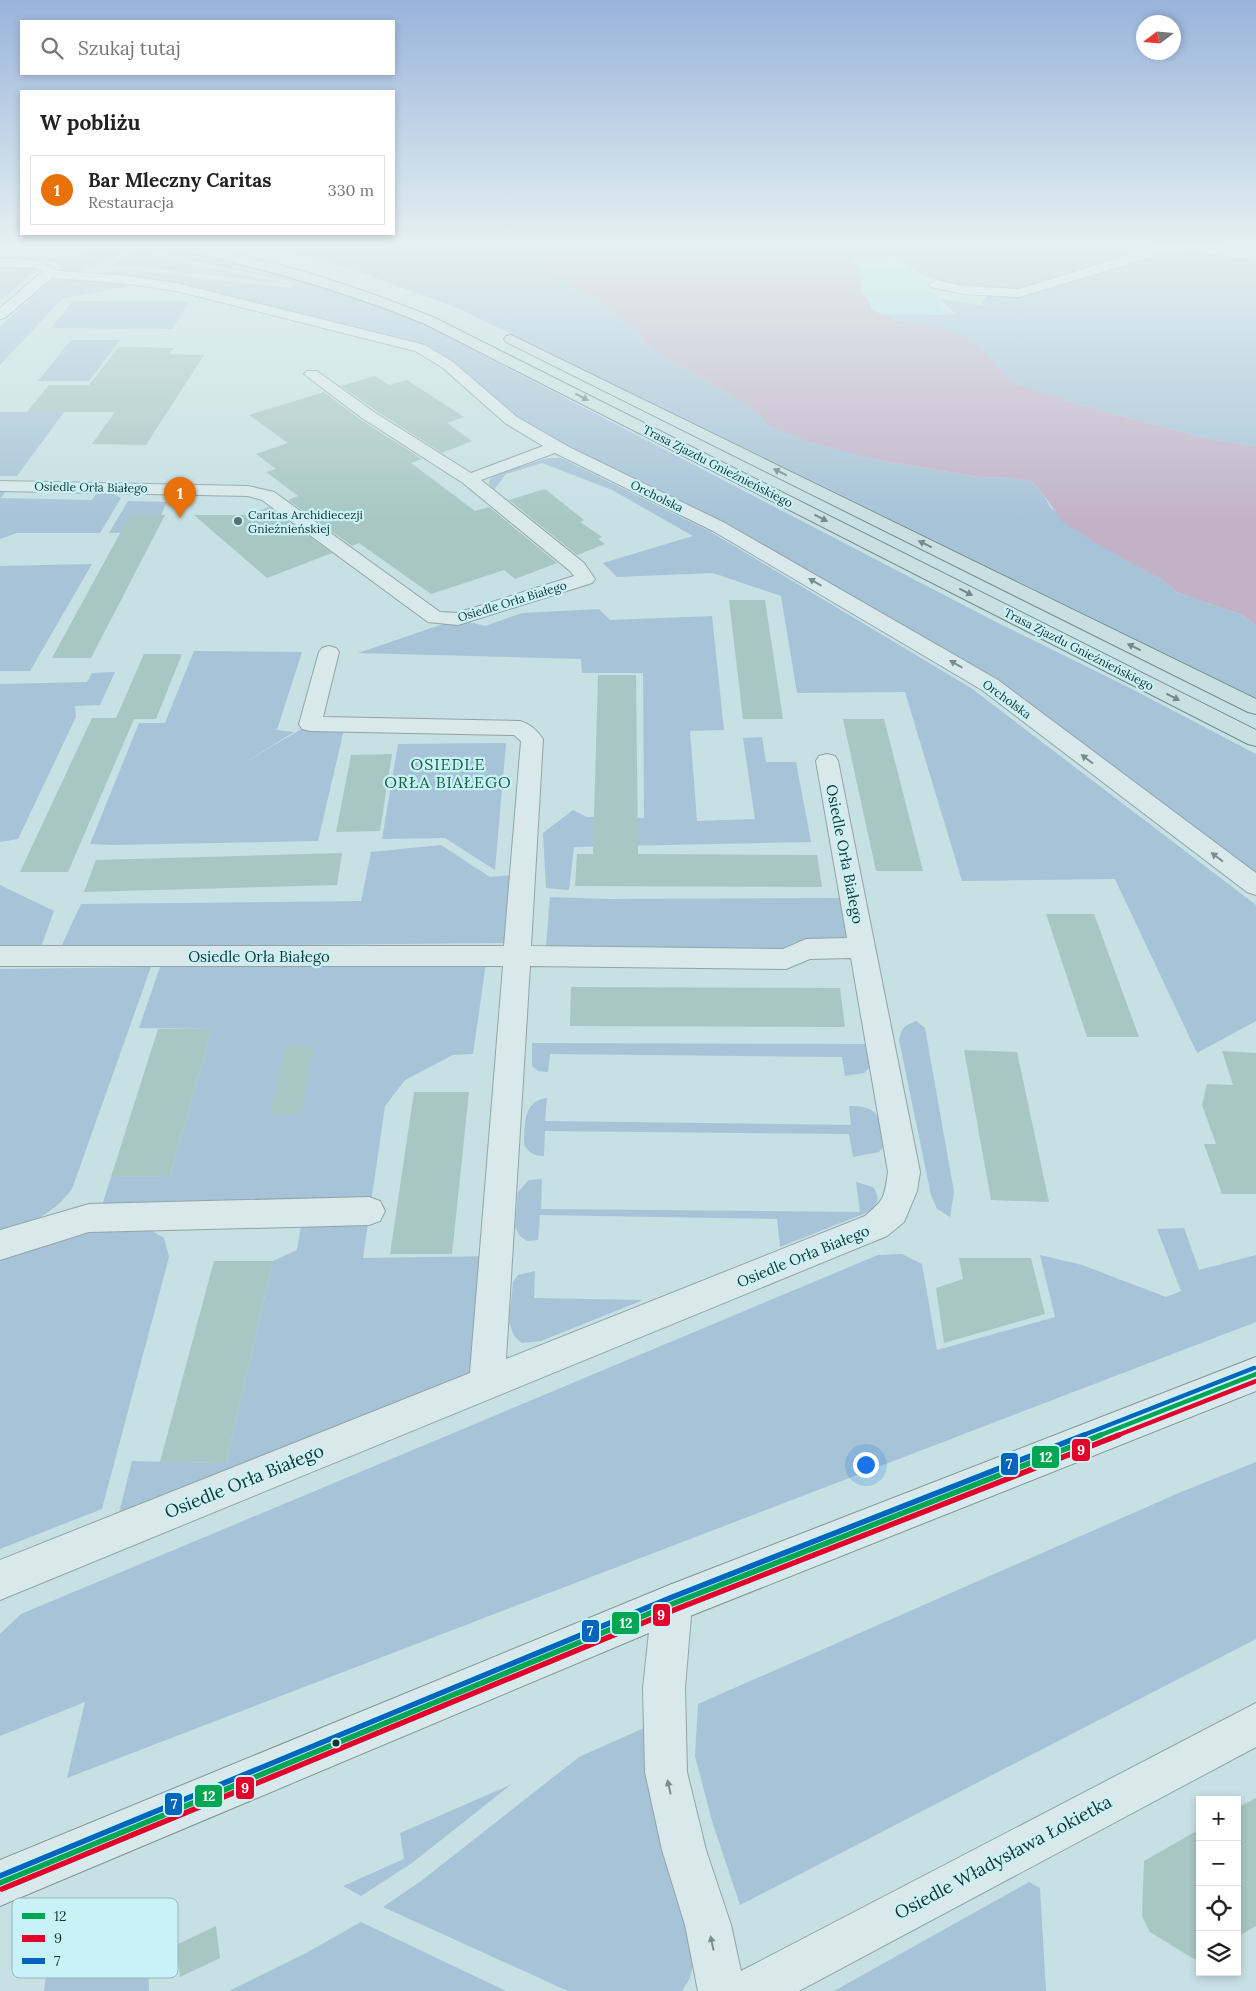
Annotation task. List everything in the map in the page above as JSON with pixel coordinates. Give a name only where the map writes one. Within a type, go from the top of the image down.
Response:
[{"type":"main road","name":"Trasa Zjazdu Gnieźnieńskiego","points":[[459,336],[1256,739]]},
{"type":"main road","name":"Trasa Zjazdu Gnieźnieńskiego","points":[[504,336],[1256,707]]},
{"type":"street","name":"Orcholska","points":[[372,336],[420,348],[448,365],[511,420],[557,447],[719,526],[990,685],[1256,886]]},
{"type":"street","points":[[312,374],[368,415],[469,479],[557,447]]},
{"type":"street","name":"Osiedle Orła Białego","points":[[0,486],[248,491],[268,496],[435,618],[458,619],[585,579],[577,567],[469,479]]},
{"type":"street","points":[[328,652],[310,724],[520,728],[532,739],[487,1383]]},
{"type":"street","name":"Osiedle Orła Białego","points":[[0,1580],[876,1226],[892,1212],[901,1191],[904,1172],[852,953],[826,761]]},
{"type":"street","name":"Osiedle Orła Białego","points":[[0,956],[517,956],[786,959],[852,953]]},
{"type":"street","points":[[0,1245],[89,1218],[370,1211]]},
{"type":"street","points":[[0,1883],[672,1604],[1256,1374]]},
{"type":"street","points":[[672,1604],[664,1688],[666,1772],[684,1850],[708,1925],[722,1991]]},
{"type":"street","name":"Osiedle Władysława Łokietka","points":[[751,1991],[1256,1724]]},
{"type":"shaded area","points":[[0,336],[27,336],[0,365]]},
{"type":"shaded area","points":[[379,336],[446,336],[998,623],[1128,687],[1256,754],[1256,875],[998,681],[723,521],[567,448],[518,419],[453,364]]},
{"type":"shaded area","points":[[515,336],[641,336],[664,358],[719,387],[757,412],[768,425],[873,459],[978,477],[1012,478],[1032,482],[1043,494],[1051,508],[1127,560],[1164,581],[1176,592],[1240,614],[1256,625],[1256,700],[1001,573]]},
{"type":"shaded area","points":[[641,336],[962,336],[977,344],[1005,375],[1018,384],[1077,404],[1196,436],[1256,447],[1256,625],[1240,614],[1176,592],[1164,581],[1102,547],[1063,522],[1032,482],[1012,478],[978,477],[873,459],[807,441],[768,425],[757,412],[719,387],[664,358]]},
{"type":"shaded area","points":[[938,336],[1256,336],[1256,447],[1196,436],[1077,404],[1018,384],[1005,375],[997,366]]},
{"type":"shaded area","points":[[71,340],[120,340],[89,381],[38,381]]},
{"type":"shaded area","points":[[0,412],[64,412],[17,476],[0,476]]},
{"type":"shaded area","points":[[548,458],[561,458],[709,531],[971,688],[1256,905],[1256,1021],[1197,1053],[1115,879],[962,881],[905,692],[797,693],[781,596],[713,573],[617,577],[603,563],[693,536],[612,490],[542,463],[506,474],[494,490],[489,485],[490,479],[497,474]]},
{"type":"shaded area","points":[[0,489],[7,489],[1,498],[92,500],[96,494],[112,493],[121,498],[100,533],[17,533],[0,539]]},
{"type":"shaded area","points":[[128,501],[167,502],[153,532],[109,533]]},
{"type":"shaded area","points":[[92,564],[30,671],[0,671],[0,566]]},
{"type":"shaded area","points":[[599,609],[610,620],[712,616],[724,730],[690,731],[697,821],[755,819],[743,738],[762,737],[766,762],[796,762],[811,842],[574,847],[569,890],[546,888],[543,833],[573,810],[587,817],[644,818],[643,673],[582,673],[581,659],[358,653],[458,619],[485,626],[522,613]]},
{"type":"shaded area","points":[[194,651],[302,652],[277,730],[294,732],[244,763],[310,724],[345,725],[318,841],[90,844],[139,723],[165,723]]},
{"type":"shaded area","points":[[115,672],[100,705],[75,706],[76,717],[18,839],[0,842],[0,684],[87,682],[92,673]]},
{"type":"shaded area","points":[[506,743],[495,870],[445,838],[382,839],[398,744]]},
{"type":"shaded area","points":[[441,845],[490,877],[514,875],[513,943],[61,947],[81,904],[361,901],[371,852]]},
{"type":"shaded area","points":[[0,885],[54,911],[41,947],[0,947]]},
{"type":"shaded area","points":[[550,897],[608,899],[853,898],[861,939],[795,942],[782,949],[546,946]]},
{"type":"shaded area","points":[[487,956],[473,1054],[453,1055],[405,1080],[385,1106],[363,1258],[497,1256],[487,1383],[114,1533],[132,1461],[226,1463],[273,1261],[297,1250],[303,1213],[98,1218],[111,1177],[170,1176],[212,1029],[139,1028],[161,964]]},
{"type":"shaded area","points":[[151,967],[72,1189],[49,1212],[22,1225],[0,1231],[0,969]]},
{"type":"shaded area","points":[[916,1021],[925,1028],[954,1192],[950,1217],[937,1209],[931,1195],[899,1040],[904,1028]]},
{"type":"shaded area","points":[[532,1043],[870,1044],[873,1064],[864,1073],[845,1076],[842,1057],[550,1054],[548,1072],[538,1071],[532,1066]]},
{"type":"shaded area","points":[[547,1098],[545,1121],[851,1125],[849,1106],[860,1106],[868,1108],[877,1116],[882,1129],[884,1146],[879,1152],[853,1157],[849,1134],[545,1131],[544,1156],[534,1155],[524,1145],[526,1115],[533,1104]]},
{"type":"shaded area","points":[[542,1179],[541,1209],[860,1212],[856,1182],[873,1187],[878,1199],[871,1211],[780,1247],[777,1219],[540,1215],[538,1240],[527,1241],[520,1236],[515,1227],[518,1192],[529,1180]]},
{"type":"shaded area","points":[[1184,1228],[1199,1270],[1256,1255],[1256,1322],[67,1778],[85,1702],[0,1736],[0,1634],[21,1614],[878,1255],[902,1254],[922,1264],[937,1350],[1055,1317],[1040,1255],[1082,1265],[1166,1297],[1181,1291],[1157,1229]]},
{"type":"shaded area","points":[[88,1230],[152,1231],[164,1238],[169,1257],[102,1509],[0,1549],[0,1259]]},
{"type":"shaded area","points":[[535,1271],[534,1298],[643,1300],[541,1341],[522,1343],[514,1336],[509,1322],[513,1282],[518,1275]]},
{"type":"shaded area","points":[[1256,1462],[1256,1639],[740,1905],[712,1821],[695,1756],[698,1704],[1181,1492]]},
{"type":"shaded area","points":[[644,1728],[694,1958],[690,1978],[682,1991],[568,1991],[383,1907],[421,1881],[579,1757]]},
{"type":"shaded area","points":[[512,1784],[412,1863],[361,1896],[343,1886],[404,1859],[400,1833]]},
{"type":"shaded area","points":[[1029,1882],[1040,1888],[1046,1991],[834,1991]]},
{"type":"shaded area","points":[[361,1922],[506,1991],[229,1991],[306,1953]]},
{"type":"shaded area","points":[[46,1978],[149,1978],[149,1991],[44,1991]]},
{"type":"building","points":[[119,347],[174,348],[169,354],[204,355],[146,445],[92,444],[115,412],[27,412],[49,385],[89,385]]},
{"type":"building","points":[[375,376],[389,385],[407,380],[464,417],[447,423],[472,441],[442,453],[341,386]]},
{"type":"building","points":[[324,392],[361,420],[422,459],[411,463],[475,511],[489,507],[557,563],[515,579],[504,570],[431,594],[359,543],[352,546],[288,500],[298,496],[266,472],[276,469],[256,454],[288,443],[249,415]]},
{"type":"building","points":[[545,489],[584,520],[580,522],[602,537],[598,539],[605,544],[577,555],[509,500]]},
{"type":"building","points":[[269,507],[332,553],[267,578],[194,515],[248,515]]},
{"type":"building","points":[[130,515],[165,515],[91,658],[52,658]]},
{"type":"building","points":[[729,600],[765,600],[783,719],[743,719]]},
{"type":"building","points":[[144,654],[182,654],[156,719],[134,719],[68,872],[20,872],[92,718],[116,718]]},
{"type":"building","points":[[598,675],[636,675],[638,854],[817,855],[822,887],[575,886],[577,854],[593,854]]},
{"type":"building","points":[[843,719],[884,719],[923,871],[876,871]]},
{"type":"building","points":[[392,754],[380,831],[336,832],[351,755]]},
{"type":"building","points":[[342,853],[337,885],[84,892],[96,860]]},
{"type":"building","points":[[1046,914],[1094,914],[1139,1037],[1087,1037]]},
{"type":"building","points":[[571,987],[840,988],[845,1027],[570,1026]]},
{"type":"building","points":[[158,1029],[212,1029],[170,1176],[111,1177]]},
{"type":"building","points":[[314,1046],[301,1114],[270,1115],[284,1047]]},
{"type":"building","points":[[964,1050],[1017,1052],[1049,1202],[991,1200]]},
{"type":"building","points":[[1222,1051],[1256,1053],[1256,1194],[1222,1194],[1204,1144],[1216,1144],[1202,1105],[1207,1084],[1233,1085]]},
{"type":"building","points":[[414,1092],[469,1092],[452,1254],[390,1254]]},
{"type":"building","points":[[959,1258],[1031,1258],[1045,1314],[944,1343],[936,1288],[963,1279]]},
{"type":"building","points":[[214,1261],[273,1261],[226,1463],[160,1462]]},
{"type":"building","points":[[1256,1798],[1256,1926],[1241,1935],[1241,1841],[1241,1806]]},
{"type":"building","points":[[1196,1831],[1196,1959],[1150,1932],[1142,1916],[1144,1861]]},
{"type":"building","points":[[216,1926],[220,1958],[180,1977],[178,1944]]},
{"type":"transit line","name":"7","points":[[0,1876],[670,1598],[1254,1368]]},
{"type":"transit line","name":"12","points":[[0,1883],[672,1604],[1256,1374]]},
{"type":"transit line","name":"9","points":[[2,1889],[674,1610],[1256,1381]]},
{"type":"place","name":"Bar Mleczny Caritas","points":[[180,518]]},
{"type":"place","name":"Caritas Archidiecezji Gnieźnieńskiej","points":[[238,521]]},
{"type":"district","name":"OSIEDLE ORŁA BIAŁEGO","points":[[448,773]]}]
